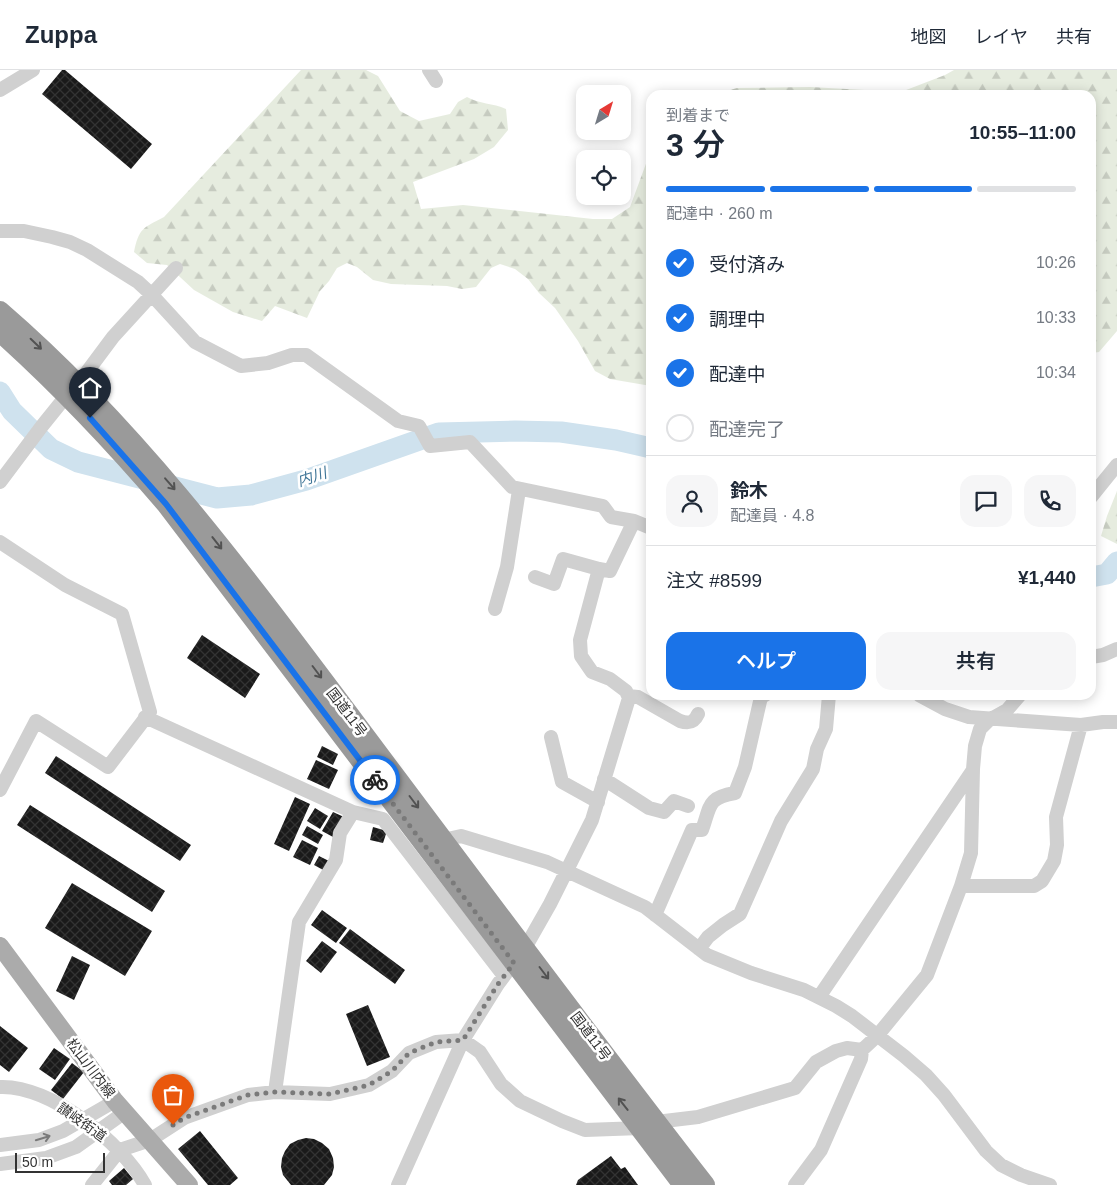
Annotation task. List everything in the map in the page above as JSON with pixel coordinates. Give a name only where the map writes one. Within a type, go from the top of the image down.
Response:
[{"type":"highway","name":"国道11号","points":[[0,311],[72,389],[166,504],[514,962],[649,1125],[705,1185]]},
{"type":"highway","name":"国道11号","points":[[0,332],[72,389],[152,463],[188,505],[318,674],[475,884],[514,962]]},
{"type":"highway","name":"国道11号","points":[[649,1125],[683,1185]]},
{"type":"main road","name":"松山川内線","points":[[1,952],[120,1106],[189,1185]]},
{"type":"street","points":[[0,90],[33,70]]},
{"type":"street","points":[[0,231],[24,231],[70,242],[87,250],[138,282],[195,342],[241,366],[268,363],[292,355],[306,356],[398,421],[419,426],[430,446],[470,442],[512,487],[519,490],[603,506],[611,517],[634,521],[646,526]]},
{"type":"street","points":[[0,482],[5,465],[30,442],[112,337],[176,268]]},
{"type":"street","points":[[1096,491],[1117,465]]},
{"type":"street","points":[[495,609],[507,567],[519,490]]},
{"type":"street","points":[[535,577],[554,584],[564,559],[610,571],[634,521]]},
{"type":"street","points":[[0,542],[65,585],[122,614],[150,712],[108,767],[36,721],[0,790]]},
{"type":"street","points":[[398,1185],[463,1040],[514,962],[566,871],[592,820],[598,802],[629,698],[626,691],[610,680],[592,672],[581,656],[580,640],[599,569]]},
{"type":"street","points":[[1096,656],[1117,649]]},
{"type":"street","points":[[628,696],[638,697],[686,723],[696,719],[698,714]]},
{"type":"street","points":[[655,915],[692,830],[702,830],[712,801],[722,795],[735,792],[745,767],[760,700]]},
{"type":"street","points":[[699,949],[708,937],[740,914],[781,821],[813,769],[817,749],[826,729],[829,700]]},
{"type":"street","points":[[928,700],[945,709],[969,717],[989,720],[1014,719],[1081,725],[1117,722]]},
{"type":"street","points":[[795,1185],[821,1150],[861,1060],[862,1050],[877,1036],[927,975],[961,886],[971,853],[973,769],[975,746],[980,729],[989,720],[1007,710],[1016,700]]},
{"type":"street","points":[[146,717],[353,812],[383,819],[514,962]]},
{"type":"street","points":[[961,886],[1034,886],[1042,881],[1054,861],[1057,845],[1056,817],[1081,725]]},
{"type":"street","points":[[551,737],[562,782],[598,802]]},
{"type":"street","points":[[819,997],[973,769]]},
{"type":"street","points":[[604,779],[649,808],[664,812],[674,801],[688,806]]},
{"type":"street","points":[[275,1092],[299,922],[336,860],[340,833],[353,812]]},
{"type":"street","points":[[443,840],[460,836],[547,862],[645,908],[707,955],[819,997],[852,1016],[926,1075],[944,1095],[986,1151],[1001,1165],[1021,1175],[1050,1185]]},
{"type":"street","points":[[92,1185],[120,1150],[150,1140],[184,1118],[248,1095],[275,1092],[330,1094],[369,1085],[392,1071],[409,1053],[436,1042],[463,1040],[480,1052],[501,1084],[520,1101],[585,1130],[649,1125],[698,1118],[794,1088],[816,1062],[836,1051],[847,1048],[862,1050]]},
{"type":"street","name":"讃岐街道","points":[[0,1087],[30,1091],[53,1101],[82,1119],[120,1150],[145,1185]]},
{"type":"street","points":[[0,1145],[39,1140],[63,1131],[82,1119],[120,1106]]},
{"type":"street","points":[[0,1164],[46,1158],[76,1147],[98,1132],[120,1106]]},
{"type":"green space","points":[[301,70],[366,70],[378,76],[400,111],[419,121],[450,114],[458,102],[467,97],[506,109],[508,130],[494,147],[474,159],[413,182],[421,209],[463,205],[593,219],[612,219],[630,207],[646,164],[646,385],[610,379],[595,371],[578,341],[555,308],[528,279],[515,269],[500,264],[491,268],[476,287],[462,289],[447,286],[391,284],[373,280],[357,267],[347,263],[337,268],[320,291],[307,318],[275,306],[262,321],[233,312],[194,290],[167,265],[147,263],[134,252],[140,233],[164,217]]},
{"type":"green space","points":[[954,70],[1117,70],[1117,331],[1099,352],[1096,352],[1096,90],[906,90]]},
{"type":"green space","points":[[810,87],[865,90],[730,90],[737,88]]},
{"type":"green space","points":[[1117,491],[1117,544],[1101,536]]},
{"type":"building","points":[[62,70],[65,70],[152,144],[131,169],[42,94]]},
{"type":"building","points":[[202,635],[260,674],[245,698],[187,658]]},
{"type":"building","points":[[322,746],[338,754],[333,765],[317,757]]},
{"type":"building","points":[[56,756],[191,845],[180,861],[45,773]]},
{"type":"building","points":[[316,760],[338,770],[329,789],[307,779]]},
{"type":"building","points":[[295,797],[310,804],[289,851],[274,844]]},
{"type":"building","points":[[30,805],[165,891],[152,912],[17,825]]},
{"type":"building","points":[[315,808],[328,816],[320,829],[307,821]]},
{"type":"building","points":[[333,812],[344,817],[333,837],[322,831]]},
{"type":"building","points":[[307,826],[323,835],[318,844],[302,835]]},
{"type":"building","points":[[373,827],[387,831],[383,843],[370,840]]},
{"type":"building","points":[[302,840],[318,848],[310,865],[293,857]]},
{"type":"building","points":[[319,856],[329,861],[325,871],[314,865]]},
{"type":"building","points":[[72,883],[152,931],[125,976],[45,928]]},
{"type":"building","points":[[322,910],[347,928],[336,943],[311,925]]},
{"type":"building","points":[[350,929],[405,970],[395,984],[339,943]]},
{"type":"building","points":[[322,941],[337,952],[321,973],[306,961]]},
{"type":"building","points":[[72,956],[90,965],[74,1000],[56,991]]},
{"type":"building","points":[[368,1005],[390,1057],[367,1066],[346,1014]]},
{"type":"building","points":[[0,1026],[28,1048],[9,1072],[0,1065]]},
{"type":"building","points":[[54,1048],[70,1059],[55,1080],[39,1069]]},
{"type":"building","points":[[72,1063],[84,1072],[63,1099],[51,1090]]},
{"type":"building","points":[[200,1131],[238,1178],[230,1185],[208,1185],[178,1149]]},
{"type":"building","points":[[306,1138],[322,1143],[329,1149],[333,1158],[334,1167],[332,1175],[324,1185],[291,1185],[283,1175],[281,1167],[285,1151],[290,1144]]},
{"type":"building","points":[[611,1156],[621,1169],[625,1167],[638,1185],[576,1185],[578,1180]]},
{"type":"building","points":[[124,1168],[133,1179],[126,1185],[112,1185],[109,1181]]},
{"type":"waterway","name":"内川","points":[[0,392],[12,411],[51,449],[78,462],[217,498],[251,495],[306,480],[439,433],[561,432],[616,440],[646,447]]},
{"type":"waterway","name":"内川","points":[[1096,576],[1107,574],[1117,562]]},
{"type":"way so far","points":[[173,1125],[184,1118],[248,1095],[275,1092],[330,1094],[369,1085],[392,1071],[409,1053],[436,1042],[463,1040],[498,984],[514,963],[375,780]]},
{"type":"route","points":[[90,418],[124,454],[166,504],[375,780]]}]
